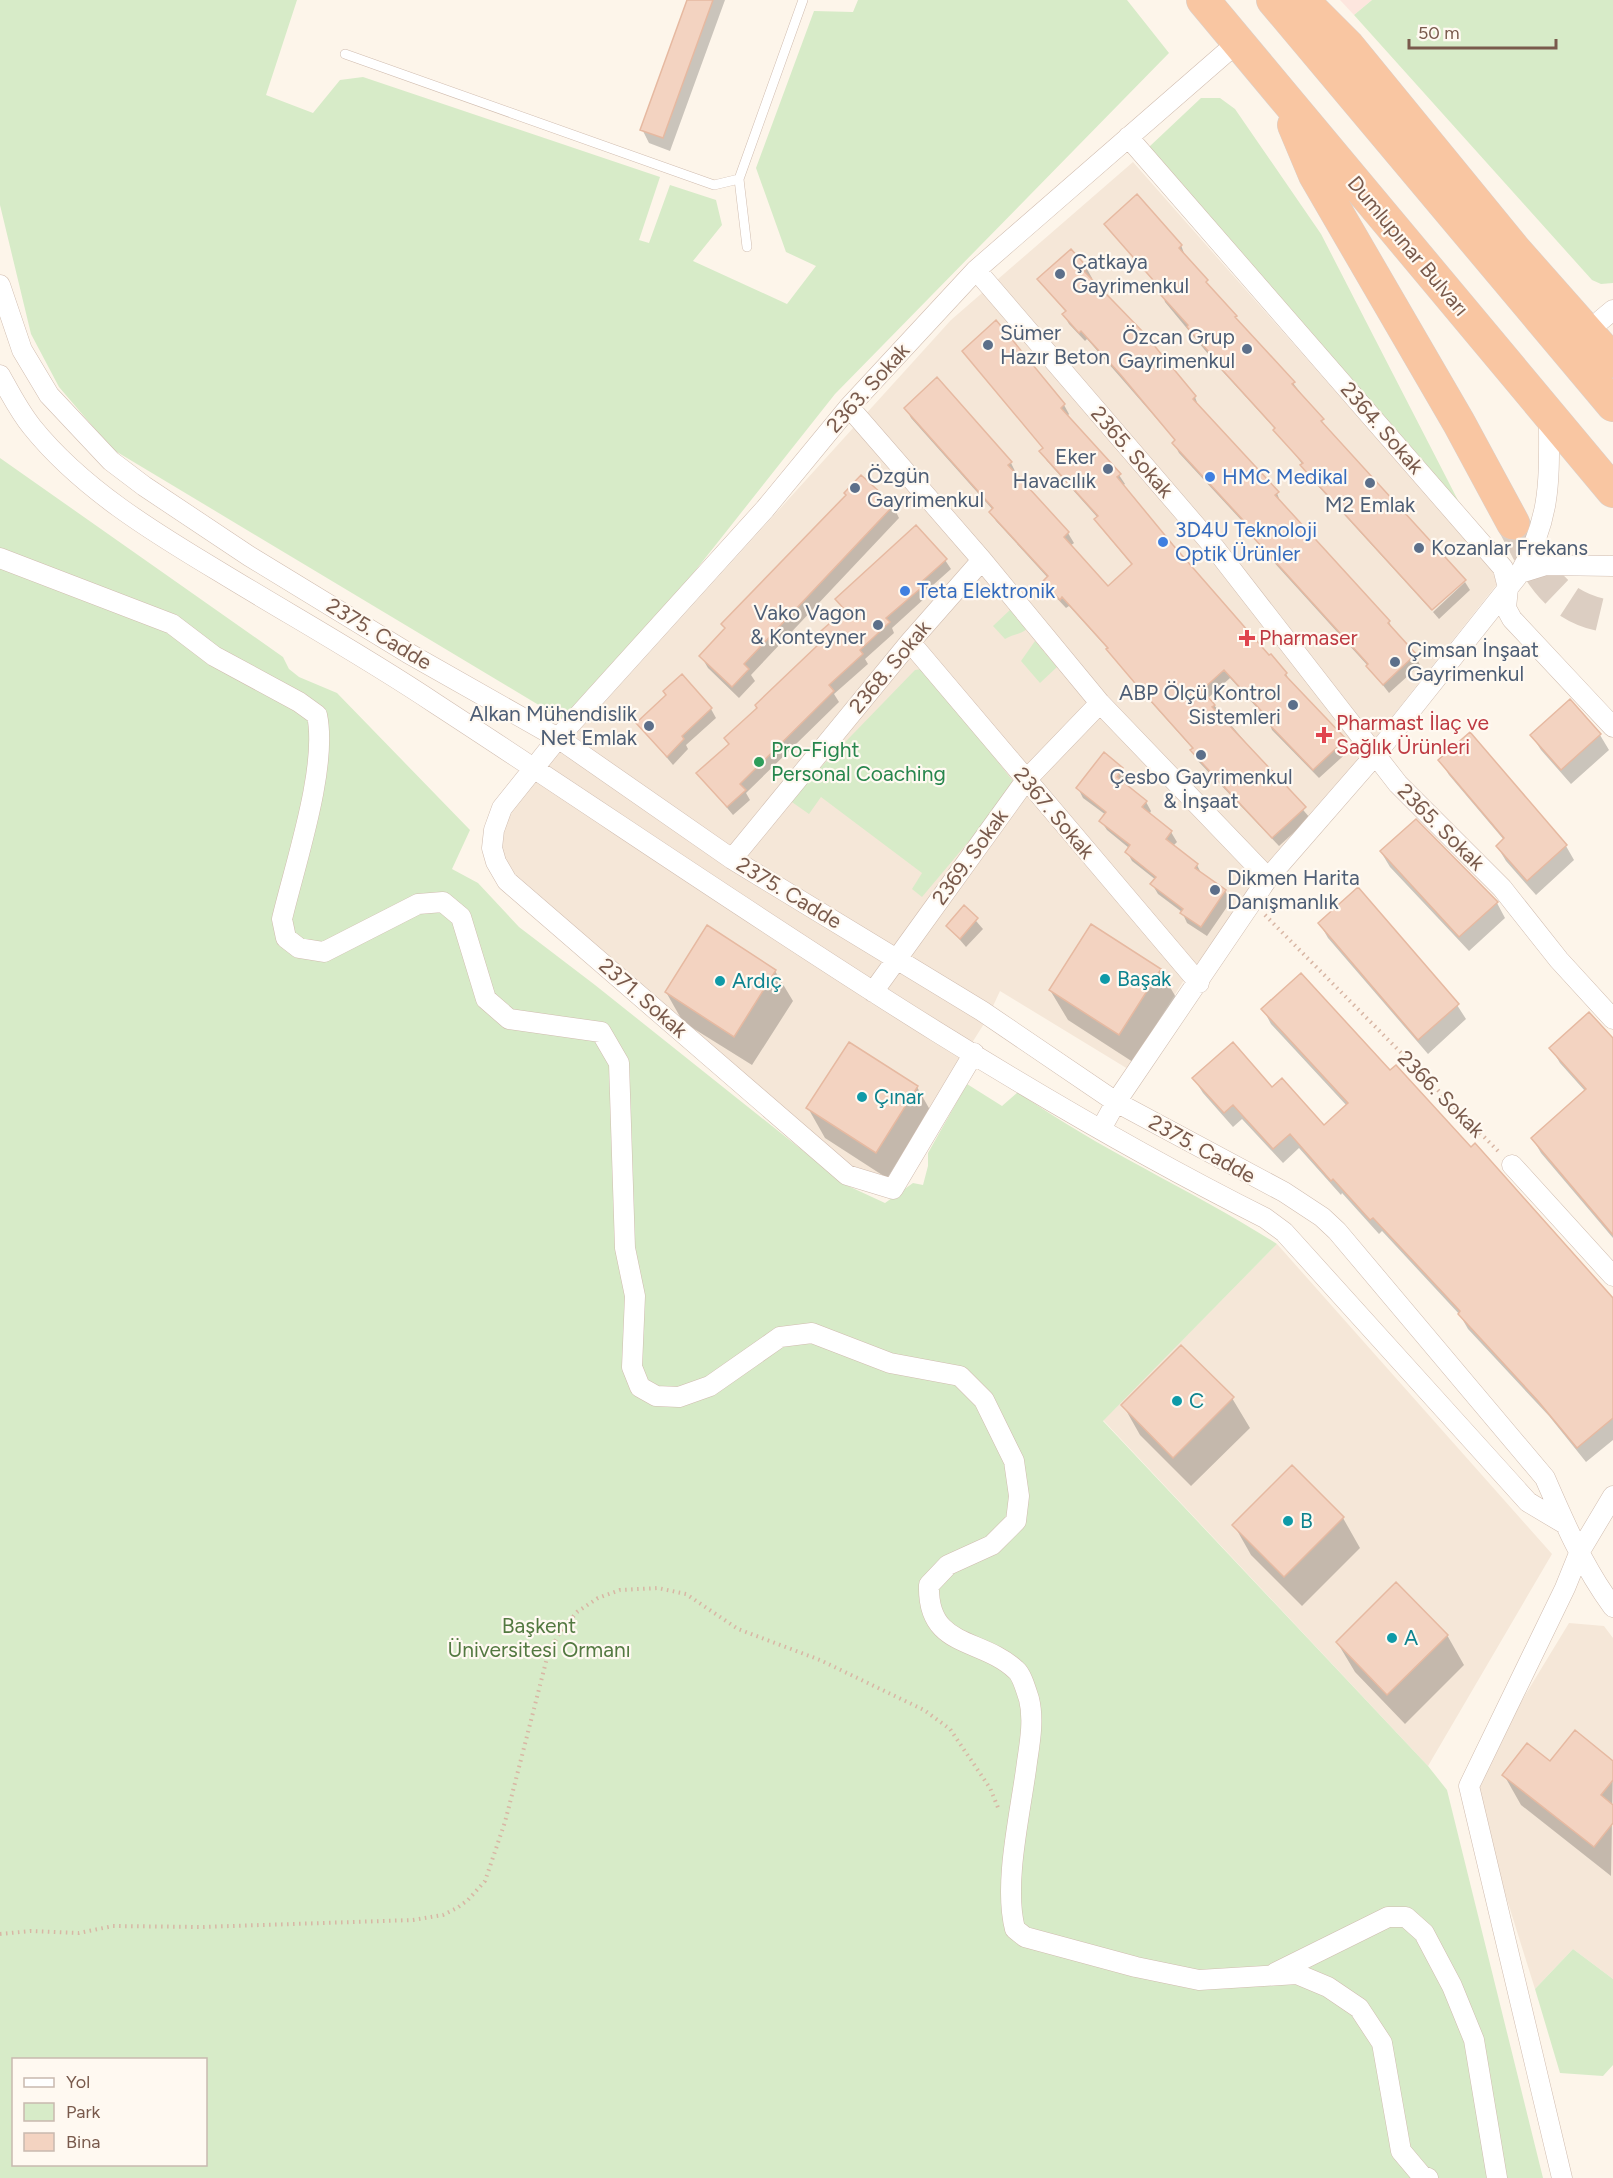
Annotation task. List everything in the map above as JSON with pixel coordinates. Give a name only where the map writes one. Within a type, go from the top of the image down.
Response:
[{"type":"highway","name":"Dumlupınar Bulvarı","points":[[1203,0],[1613,491]]},
{"type":"highway","points":[[1273,0],[1613,405]]},
{"type":"highway","points":[[1302,0],[1348,46],[1507,241],[1613,361]]},
{"type":"highway","points":[[1348,46],[1376,55],[1609,321]]},
{"type":"highway","points":[[1280,93],[1315,175],[1459,423],[1513,523]]},
{"type":"street","name":"2363. Sokak","points":[[535,769],[558,738],[765,509],[849,407],[976,270],[1238,42]]},
{"type":"street","name":"2364. Sokak","points":[[1128,137],[1514,581],[1506,608],[1512,619],[1613,727]]},
{"type":"street","name":"2365. Sokak","points":[[976,270],[1215,547],[1398,784],[1502,888],[1559,960],[1613,1019]]},
{"type":"street","name":"2375. Cadde","points":[[0,285],[22,350],[49,395],[111,461],[259,562],[408,653],[558,738],[732,859],[982,1011],[1116,1102],[1284,1192],[1329,1224],[1545,1478],[1565,1524],[1613,1607]]},
{"type":"street","name":"2375. Cadde","points":[[0,375],[31,426],[53,450],[108,498],[160,537],[395,677],[873,992],[1101,1129],[1265,1218],[1284,1232],[1528,1502],[1565,1524]]},
{"type":"street","points":[[849,407],[982,560],[1100,703],[1268,878]]},
{"type":"street","points":[[1101,1129],[1116,1102],[1268,878],[1376,754],[1514,581],[1536,544],[1545,514],[1549,416]]},
{"type":"street","points":[[0,558],[172,624],[214,656],[299,702],[317,715],[321,735],[315,780],[282,919],[286,938],[299,948],[324,952],[418,904],[443,902],[461,917],[486,999],[509,1019],[601,1032],[619,1063],[625,1248],[635,1296],[632,1367],[640,1387],[656,1395],[679,1397],[710,1386],[780,1337],[812,1333],[890,1363],[960,1376],[984,1400],[1014,1461],[1019,1496],[1016,1521],[992,1545],[948,1565],[929,1585],[929,1600],[936,1623],[963,1643],[1000,1659],[1018,1671],[1029,1700],[1031,1729],[1011,1892],[1015,1929],[1025,1937],[1136,1967],[1199,1980],[1298,1974],[1328,1988],[1359,2008],[1382,2043],[1401,2151],[1422,2176],[1428,2178]]},
{"type":"street","name":"2368. Sokak","points":[[732,859],[910,642],[982,560]]},
{"type":"street","points":[[1514,581],[1546,565],[1613,566]]},
{"type":"street","name":"2367. Sokak","points":[[910,642],[1199,982]]},
{"type":"street","name":"2369. Sokak","points":[[873,992],[895,958],[1026,780],[1100,703]]},
{"type":"street","name":"2371. Sokak","points":[[535,769],[501,808],[494,830],[492,849],[496,862],[507,881],[847,1175],[893,1189],[974,1053]]},
{"type":"street","points":[[1512,1165],[1613,1276]]},
{"type":"street","points":[[1562,2178],[1469,1786],[1565,1588],[1580,1551],[1613,1496]]},
{"type":"street","points":[[1272,1975],[1388,1917],[1406,1917],[1424,1933],[1452,1986],[1474,2040],[1497,2178]]},
{"type":"lane","points":[[747,247],[739,179],[803,0]]},
{"type":"lane","points":[[345,54],[714,185],[739,179]]},
{"type":"path","name":"2366. Sokak","points":[[1265,915],[1512,1165]]},
{"type":"path","points":[[0,1934],[31,1931],[79,1933],[113,1926],[202,1927],[413,1920],[443,1915],[457,1908],[468,1900],[485,1881],[505,1822],[542,1668],[553,1643],[568,1622],[582,1608],[598,1598],[620,1590],[658,1588],[686,1594],[738,1629],[820,1659],[924,1710],[950,1729],[990,1788],[1001,1820]]},
{"type":"shaded area","points":[[1340,0],[1372,0],[1354,15]]},
{"type":"shaded area","points":[[1133,162],[1501,579],[1184,980],[1128,1069],[1000,991],[987,1019],[885,1181],[851,1168],[514,873],[499,847],[503,825],[514,802],[951,320]]},
{"type":"shaded area","points":[[1277,1244],[1552,1554],[1428,1766],[1103,1420]]},
{"type":"shaded area","points":[[1569,1623],[1604,1626],[1613,1638],[1613,1979],[1573,1949],[1535,1989],[1471,1784]]},
{"type":"green space","points":[[0,0],[297,0],[266,95],[313,113],[340,80],[363,77],[660,177],[639,240],[649,243],[670,185],[716,200],[722,225],[693,261],[787,304],[816,266],[786,252],[756,168],[814,11],[853,12],[858,0],[1127,0],[1169,53],[835,394],[646,633],[562,719],[112,449],[59,387],[31,334],[0,205]]},
{"type":"green space","points":[[1372,0],[1613,0],[1613,283],[1601,284],[1592,280],[1354,15]]},
{"type":"green space","points":[[1201,98],[1220,98],[1235,109],[1321,234],[1464,512],[1149,147]]},
{"type":"green space","name":"Başkent Üniversitesi Ormanı","points":[[0,458],[283,657],[289,669],[299,677],[337,693],[470,830],[452,869],[478,883],[519,927],[846,1185],[885,1203],[913,1183],[923,1185],[928,1166],[928,1153],[967,1084],[1002,1106],[1018,1092],[1081,1133],[1277,1244],[1103,1421],[1428,1766],[1447,1790],[1543,2178],[0,2178]]},
{"type":"green space","points":[[1011,609],[1027,629],[1005,639],[993,626]]},
{"type":"green space","points":[[1035,641],[1057,667],[1040,683],[1021,661]]},
{"type":"green space","points":[[915,670],[927,671],[1016,785],[922,897],[912,889],[922,873],[821,797],[809,814],[789,800]]},
{"type":"green space","points":[[1573,1949],[1613,1979],[1613,2065],[1603,2076],[1560,2073],[1535,1989]]},
{"type":"building","points":[[687,0],[713,0],[663,138],[640,130]]},
{"type":"building","points":[[1137,194],[1182,245],[1179,248],[1208,280],[1206,282],[1237,316],[1235,317],[1295,382],[1292,384],[1324,419],[1321,421],[1466,580],[1432,610],[1300,465],[1303,463],[1273,430],[1275,428],[1216,363],[1217,361],[1187,327],[1188,325],[1158,292],[1161,289],[1104,224]]},
{"type":"building","points":[[1071,249],[1088,268],[1084,271],[1143,332],[1196,396],[1193,399],[1279,492],[1275,495],[1390,621],[1388,623],[1416,654],[1383,685],[1366,666],[1368,664],[1252,536],[1255,533],[1172,443],[1175,440],[1120,374],[1081,331],[1079,333],[1062,314],[1066,311],[1037,279]]},
{"type":"building","points":[[996,320],[1065,404],[1061,408],[1121,474],[1117,477],[1173,545],[1269,655],[1271,654],[1287,673],[1285,675],[1346,739],[1313,770],[1265,720],[1268,718],[1224,670],[1202,690],[1215,705],[1212,707],[1306,807],[1272,838],[1190,750],[1193,748],[1106,649],[1108,648],[1062,597],[1060,600],[1043,581],[1048,576],[989,512],[993,508],[904,408],[937,377],[1012,462],[1008,465],[1069,532],[1064,537],[1108,586],[1132,564],[1094,519],[1098,516],[1039,451],[1043,448],[962,351]]},
{"type":"building","points":[[861,475],[894,505],[744,664],[749,669],[732,687],[699,656],[725,628],[721,624],[846,495],[844,493]]},
{"type":"building","points":[[916,525],[947,559],[918,585],[921,588],[886,618],[890,622],[860,650],[863,654],[829,685],[834,691],[740,784],[746,790],[727,807],[696,773],[729,744],[724,738],[757,708],[755,705],[820,643],[814,637],[845,610],[835,599]]},
{"type":"building","points":[[682,674],[712,708],[682,736],[684,739],[667,757],[636,723],[666,695],[663,691]]},
{"type":"building","points":[[1570,699],[1601,734],[1561,770],[1530,735]]},
{"type":"building","points":[[1470,732],[1567,845],[1527,881],[1496,846],[1504,838],[1438,760]]},
{"type":"building","points":[[1104,752],[1123,768],[1117,777],[1147,801],[1142,807],[1172,831],[1166,839],[1198,864],[1195,868],[1226,890],[1201,927],[1180,913],[1183,909],[1150,884],[1156,877],[1125,852],[1130,845],[1099,821],[1106,812],[1076,788]]},
{"type":"building","points":[[1416,819],[1498,902],[1459,937],[1380,851]]},
{"type":"building","points":[[1358,887],[1459,1004],[1418,1040],[1318,923]]},
{"type":"building","points":[[964,905],[978,918],[960,939],[946,926]]},
{"type":"building","name":"Başak","points":[[1091,924],[1161,969],[1119,1035],[1049,990]]},
{"type":"building","name":"Ardıç","points":[[707,925],[776,970],[734,1037],[665,992]]},
{"type":"building","points":[[1301,973],[1390,1070],[1396,1065],[1471,1147],[1475,1143],[1613,1298],[1613,1418],[1577,1448],[1538,1401],[1458,1314],[1460,1311],[1373,1218],[1370,1220],[1333,1179],[1331,1181],[1290,1134],[1273,1149],[1233,1105],[1224,1113],[1192,1078],[1233,1042],[1272,1087],[1282,1078],[1324,1125],[1348,1103],[1261,1009]]},
{"type":"building","points":[[1589,1012],[1613,1038],[1613,1235],[1531,1138],[1586,1089],[1549,1048]]},
{"type":"building","name":"Çınar","points":[[849,1042],[918,1086],[876,1153],[806,1108]]},
{"type":"building","name":"C","points":[[1181,1345],[1234,1397],[1173,1458],[1121,1405]]},
{"type":"building","name":"B","points":[[1292,1465],[1344,1517],[1284,1577],[1232,1525]]},
{"type":"building","name":"A","points":[[1396,1582],[1448,1635],[1387,1695],[1336,1642]]},
{"type":"building","points":[[1575,1730],[1613,1761],[1613,1780],[1601,1795],[1613,1805],[1613,1823],[1594,1847],[1502,1775],[1527,1743],[1550,1761]]},
{"type":"tunnel","points":[[1513,523],[1531,557],[1550,585],[1576,606],[1593,613],[1613,617]]},
{"type":"place","name":"Çatkaya Gayrimenkul","points":[[1060,274]]},
{"type":"place","name":"Sümer Hazır Beton","points":[[988,345]]},
{"type":"place","name":"Özcan Grup Gayrimenkul","points":[[1247,349]]},
{"type":"place","name":"Eker Havacılık","points":[[1108,469]]},
{"type":"place","name":"HMC Medikal","points":[[1210,477]]},
{"type":"place","name":"M2 Emlak","points":[[1370,483]]},
{"type":"place","name":"Özgün Gayrimenkul","points":[[855,488]]},
{"type":"place","name":"3D4U Teknoloji Optik Ürünler","points":[[1163,542]]},
{"type":"place","name":"Kozanlar Frekans","points":[[1419,548]]},
{"type":"place","name":"Teta Elektronik","points":[[905,591]]},
{"type":"place","name":"Vako Vagon & Konteyner","points":[[878,625]]},
{"type":"place","name":"Pharmaser","points":[[1247,638]]},
{"type":"place","name":"Çimsan İnşaat Gayrimenkul","points":[[1395,662]]},
{"type":"place","name":"ABP Ölçü Kontrol Sistemleri","points":[[1293,705]]},
{"type":"place","name":"Alkan Mühendislik Net Emlak","points":[[649,726]]},
{"type":"place","name":"Pharmast İlaç ve Sağlık Ürünleri","points":[[1324,735]]},
{"type":"place","name":"Çesbo Gayrimenkul & İnşaat","points":[[1201,755]]},
{"type":"place","name":"Pro-Fight Personal Coaching","points":[[759,762]]},
{"type":"place","name":"Dikmen Harita Danışmanlık","points":[[1215,890]]},
{"type":"place","name":"Başak","points":[[1105,979]]},
{"type":"place","name":"Ardıç","points":[[720,981]]},
{"type":"place","name":"Çınar","points":[[862,1097]]},
{"type":"place","name":"C","points":[[1177,1401]]},
{"type":"place","name":"B","points":[[1288,1521]]},
{"type":"place","name":"A","points":[[1392,1638]]}]
